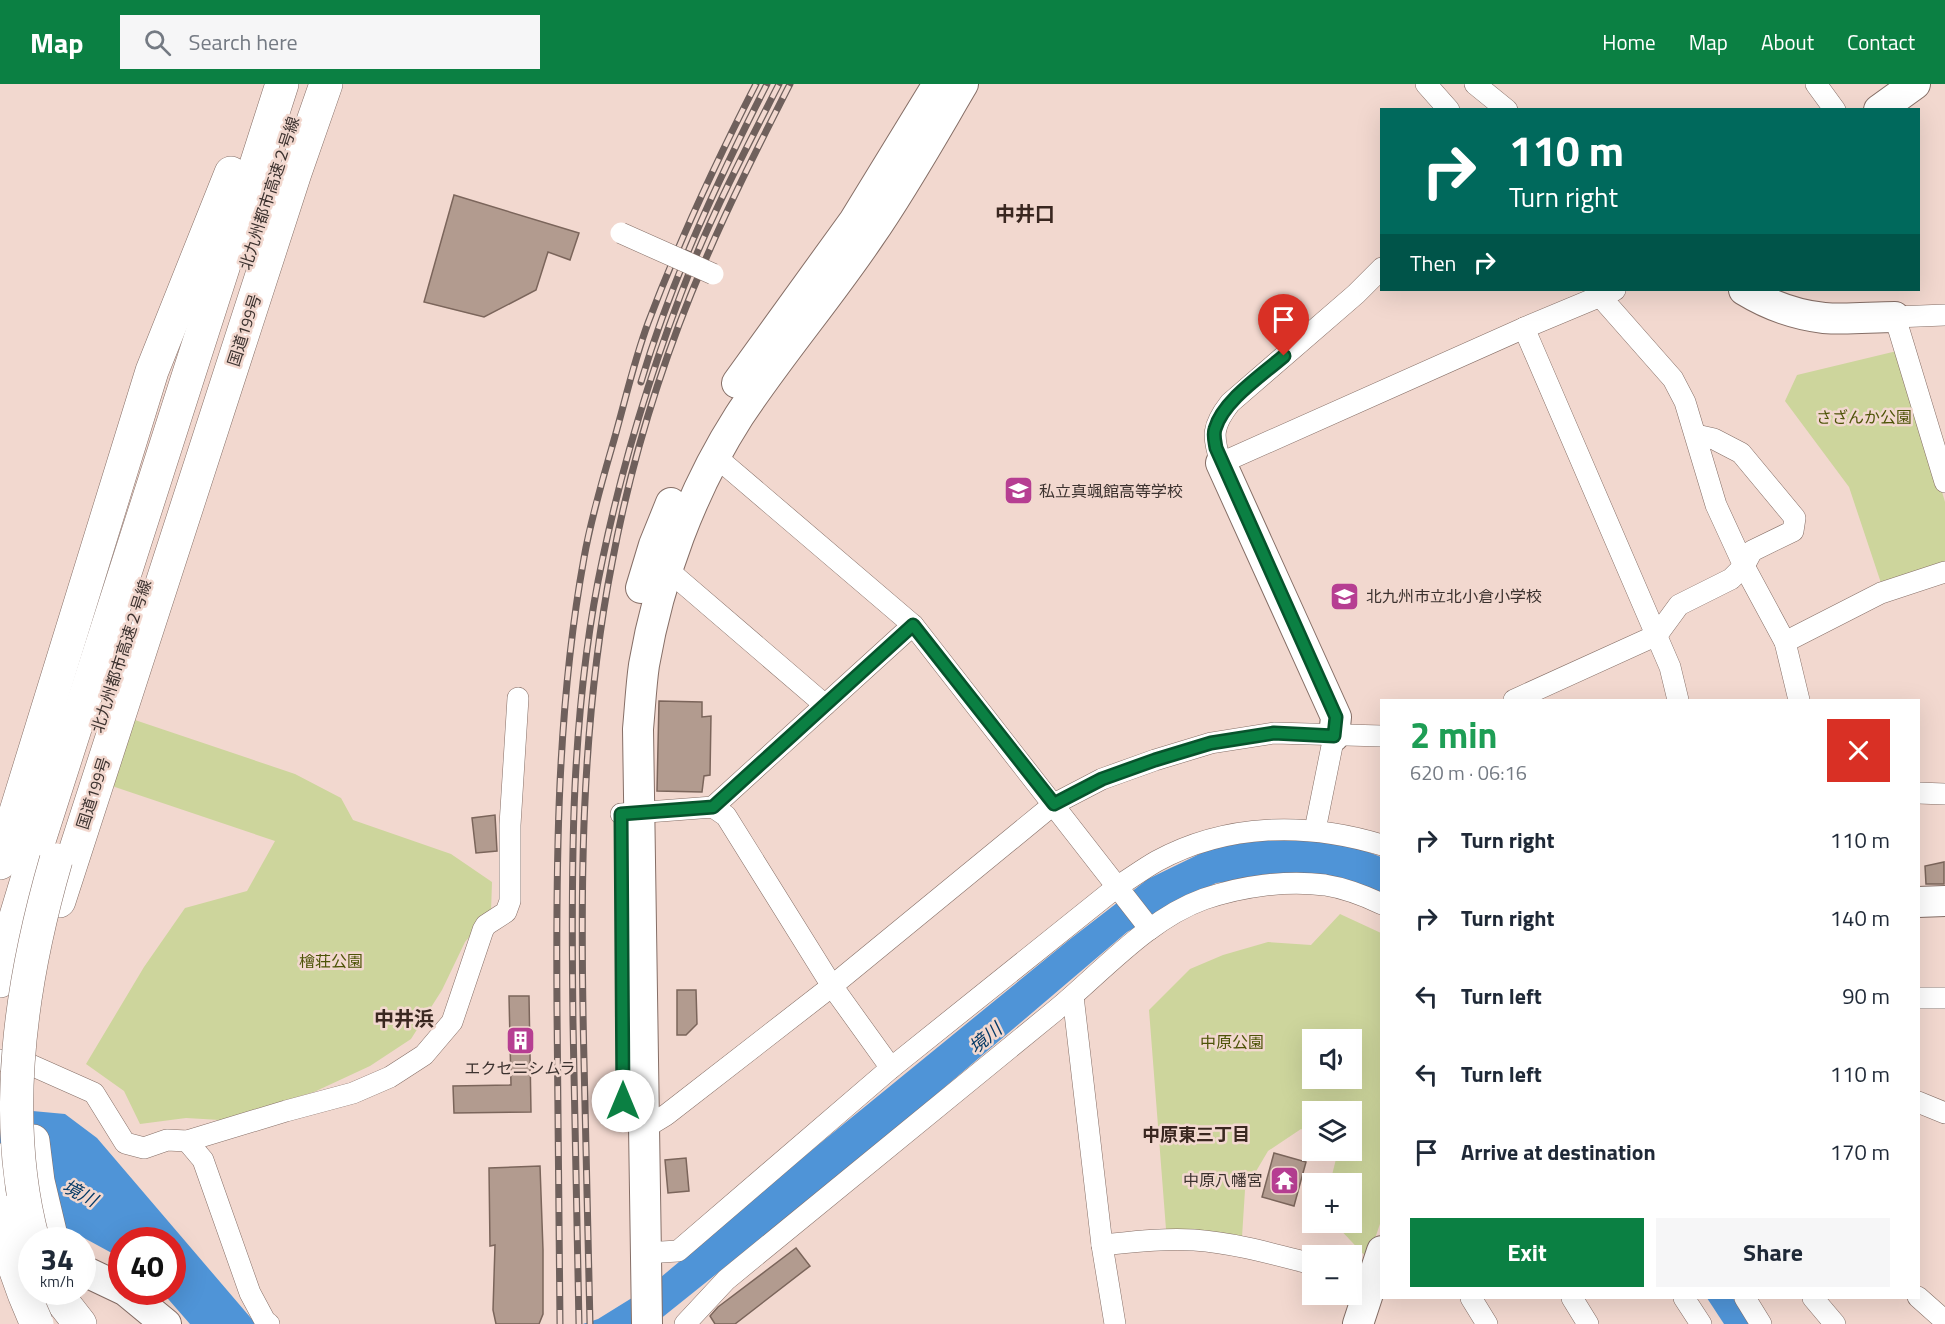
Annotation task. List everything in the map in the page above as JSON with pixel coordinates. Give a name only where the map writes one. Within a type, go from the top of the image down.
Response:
[{"type":"highway","points":[[0,922],[262,84]]},
{"type":"highway","name":"北九州都市高速２号線","points":[[25,1227],[14,1117],[16,1054],[24,992],[37,927],[46,855],[282,84]]},
{"type":"highway","name":"北九州都市高速２号線","points":[[0,981],[13,926],[46,855],[306,84]]},
{"type":"highway","name":"国道199号","points":[[29,1227],[38,1181],[21,1069],[58,902],[291,184],[326,84]]},
{"type":"highway","points":[[0,863],[152,371],[240,151]]},
{"type":"highway","points":[[0,1160],[5,1184],[22,1227]]},
{"type":"highway","name":"北九州都市高速２号線","points":[[18,1240],[6,1240],[18,1278]]},
{"type":"highway","name":"北九州都市高速２号線","points":[[28,1305],[37,1324]]},
{"type":"highway","points":[[57,1305],[65,1324]]},
{"type":"highway","points":[[63,1305],[80,1324]]},
{"type":"highway","points":[[78,1305],[88,1324]]},
{"type":"street","points":[[627,1324],[639,1273],[643,1129],[630,814],[621,714],[625,667],[636,603],[654,545],[699,444],[743,374],[854,221],[938,84]]},
{"type":"street","points":[[647,1324],[639,1273],[630,814],[644,667],[655,610],[687,515],[715,456],[739,416],[870,237],[963,84]]},
{"type":"street","points":[[1426,84],[1447,108]]},
{"type":"street","points":[[1474,84],[1504,108]]},
{"type":"street","points":[[1816,84],[1833,108]]},
{"type":"street","points":[[1882,108],[1915,84]]},
{"type":"street","points":[[621,233],[712,274]]},
{"type":"street","points":[[1315,830],[1336,717],[1221,463],[1214,432],[1220,416],[1230,403],[1356,294],[1380,270]]},
{"type":"street","points":[[1221,463],[1604,291],[1673,379],[1684,402],[1716,505],[1744,566],[1785,642],[1799,699]]},
{"type":"street","points":[[1746,291],[1766,302],[1824,318],[1945,315]]},
{"type":"street","points":[[1895,317],[1945,482]]},
{"type":"street","points":[[1524,328],[1657,635],[1670,667],[1678,699]]},
{"type":"street","points":[[1516,699],[1657,635],[1679,605],[1731,579],[1744,566],[1752,551],[1793,531],[1796,518],[1740,453],[1714,439],[1696,435]]},
{"type":"street","points":[[715,456],[913,625],[1149,926]]},
{"type":"street","points":[[667,573],[676,577],[825,705]]},
{"type":"street","points":[[1785,642],[1881,593],[1945,573]]},
{"type":"street","points":[[630,814],[713,807],[913,625]]},
{"type":"street","points":[[21,1069],[94,1094],[124,1143],[144,1148],[167,1140],[187,1141],[353,1093],[390,1077],[424,1055],[452,1022],[486,925],[506,912],[510,901],[510,825],[518,698]]},
{"type":"street","points":[[643,1129],[666,1115],[832,986],[1054,804],[1102,779],[1211,743],[1274,733],[1380,736]]},
{"type":"street","points":[[1920,793],[1945,794]]},
{"type":"street","points":[[713,807],[726,816],[832,986],[891,1068]]},
{"type":"street","points":[[639,1273],[678,1251],[891,1068],[1158,861],[1198,844],[1231,834],[1275,828],[1349,835],[1380,843]]},
{"type":"street","points":[[685,1324],[726,1280],[1073,996],[1149,926],[1203,899],[1239,889],[1282,885],[1326,885],[1368,897],[1380,903]]},
{"type":"street","points":[[1920,902],[1945,901]]},
{"type":"street","points":[[1073,996],[1102,1245],[1114,1324]]},
{"type":"street","points":[[1920,998],[1945,998]]},
{"type":"street","points":[[1920,1103],[1945,1113]]},
{"type":"street","points":[[187,1141],[203,1160],[250,1293],[265,1321],[269,1324]]},
{"type":"street","points":[[1102,1245],[1193,1240],[1237,1245],[1302,1261]]},
{"type":"street","points":[[1358,1324],[1368,1268]]},
{"type":"street","points":[[1472,1299],[1487,1324]]},
{"type":"street","points":[[1573,1299],[1588,1324]]},
{"type":"street","points":[[1684,1299],[1696,1322]]},
{"type":"street","points":[[1746,1299],[1761,1324]]},
{"type":"street","points":[[1815,1299],[1835,1324]]},
{"type":"street","points":[[1920,1299],[1945,1320]]},
{"type":"street","points":[[143,1305],[166,1324]]},
{"type":"green space","name":"さざんか公園","points":[[1901,350],[1945,502],[1945,569],[1884,592],[1849,487],[1785,401],[1797,375]]},
{"type":"green space","name":"檜荘公園","points":[[126,717],[295,774],[341,798],[353,820],[451,854],[492,882],[491,912],[465,942],[442,990],[411,1039],[370,1066],[314,1092],[220,1120],[186,1118],[140,1124],[124,1091],[86,1064],[144,967],[185,908],[247,891],[275,841],[106,784]]},
{"type":"green space","name":"中原公園","points":[[1340,914],[1380,933],[1380,1224],[1368,1259],[1362,1253],[1362,1245],[1355,1245],[1343,1233],[1362,1233],[1362,1173],[1332,1173],[1336,1161],[1362,1161],[1362,1101],[1302,1101],[1302,1129],[1268,1151],[1245,1190],[1242,1237],[1166,1229],[1149,1010],[1190,969],[1223,955],[1268,942],[1311,945]]},
{"type":"water","name":"境川","points":[[1292,836],[1353,846],[1380,857],[1380,896],[1254,879],[1216,883],[1190,896],[1127,932],[871,1150],[654,1324],[583,1324],[598,1319],[648,1288],[818,1145],[1069,940],[1148,879],[1216,846]]},
{"type":"water","name":"境川","points":[[0,1108],[65,1114],[97,1138],[173,1227],[108,1227],[108,1251],[96,1244],[96,1227],[64,1227],[0,1218]]},
{"type":"water","points":[[186,1242],[256,1324],[190,1324],[173,1305],[186,1305]]},
{"type":"water","points":[[1708,1299],[1734,1299],[1750,1324],[1724,1324]]},
{"type":"building","points":[[454,195],[579,233],[570,260],[548,252],[536,290],[484,317],[424,302]]},
{"type":"building","points":[[659,701],[702,702],[702,717],[711,716],[710,775],[704,776],[702,792],[657,791]]},
{"type":"building","points":[[495,815],[497,851],[476,853],[472,818]]},
{"type":"building","points":[[1944,862],[1944,884],[1926,884],[1925,866]]},
{"type":"building","points":[[677,990],[696,990],[697,1024],[686,1035],[677,1035]]},
{"type":"building","name":"エクセニシムラ","points":[[509,996],[529,996],[531,1112],[454,1113],[453,1086],[511,1085]]},
{"type":"building","name":"中原八幡宮","points":[[1274,1153],[1306,1162],[1294,1206],[1262,1197]]},
{"type":"building","points":[[686,1158],[689,1191],[668,1193],[665,1160]]},
{"type":"building","points":[[540,1166],[543,1314],[539,1324],[496,1324],[493,1310],[495,1245],[490,1246],[489,1168]]},
{"type":"building","points":[[796,1248],[810,1266],[735,1324],[715,1324],[710,1316],[718,1307]]},
{"type":"railway","points":[[560,1324],[558,840],[563,727],[575,614],[594,513],[643,337],[685,232],[756,84]]},
{"type":"railway","points":[[641,382],[653,343],[697,230],[767,84]]},
{"type":"railway","points":[[579,1324],[573,1023],[573,848],[578,730],[592,614],[621,482],[666,335],[713,218],[779,84]]},
{"type":"railway","points":[[590,1324],[582,936],[584,811],[601,625],[629,486],[662,373],[714,240],[790,84]]},
{"type":"place","name":"私立真颯館高等学校","points":[[1018,491]]},
{"type":"place","name":"北九州市立北小倉小学校","points":[[1345,596]]},
{"type":"place","name":"エクセニシムラ","points":[[520,1040]]},
{"type":"place","name":"中原八幡宮","points":[[1284,1180]]},
{"type":"district","name":"中井口","points":[[1025,213]]},
{"type":"district","name":"中井浜","points":[[404,1018]]},
{"type":"district","name":"中原東三丁目","points":[[1196,1134]]},
{"type":"route","points":[[623,1101],[621,814],[713,807],[913,625],[1054,804],[1102,779],[1211,743],[1274,733],[1334,736],[1336,717],[1216,448],[1214,432],[1220,416],[1230,403],[1284,356]]}]
